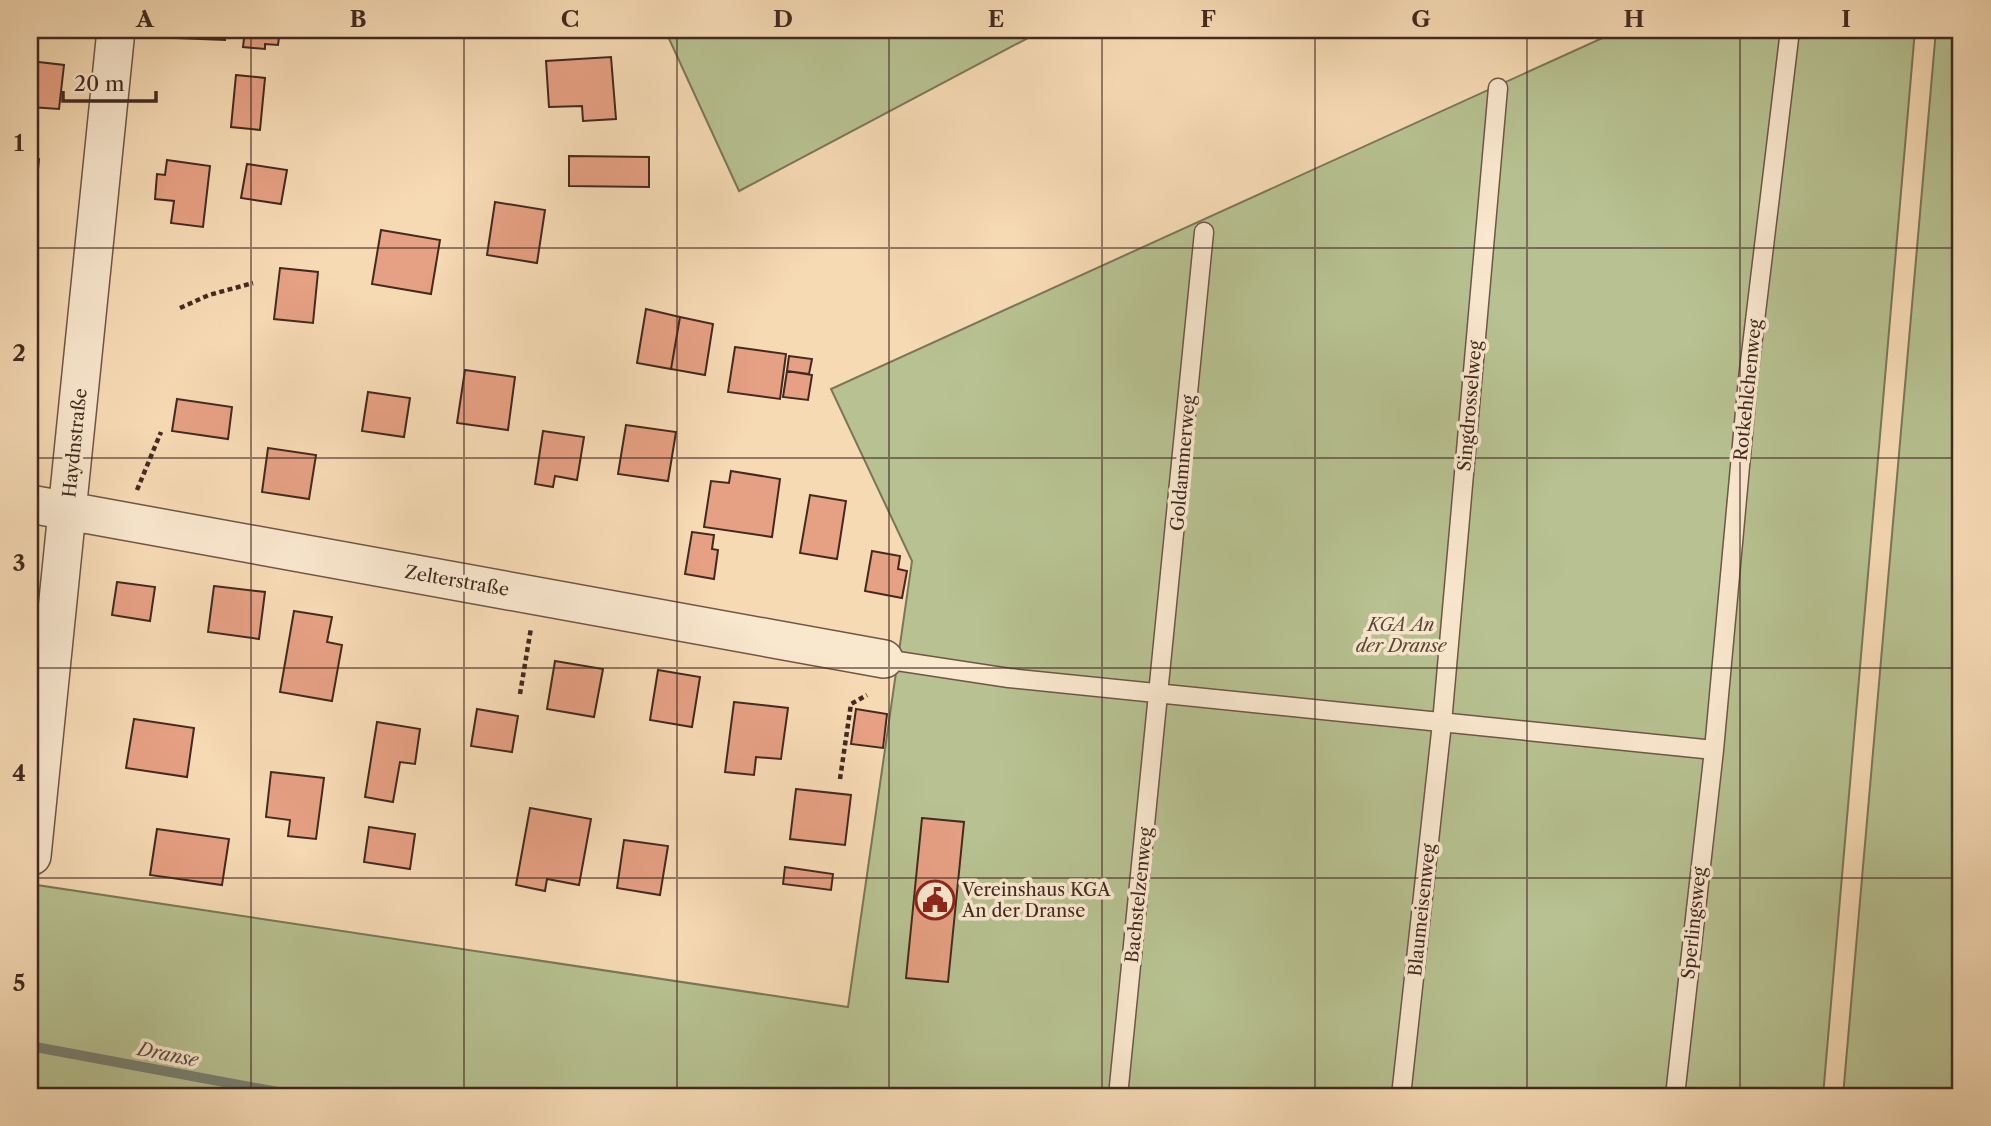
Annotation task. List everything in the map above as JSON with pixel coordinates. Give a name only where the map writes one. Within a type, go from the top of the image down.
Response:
[{"type":"street","name":"Haydnstraße","points":[[32,856],[116,30]]},
{"type":"street","name":"Zelterstraße","points":[[30,504],[884,659]]},
{"type":"lane","name":"Rotkehlchenweg","points":[[1714,750],[1748,379],[1790,30]]},
{"type":"lane","name":"Singdrosselweg","points":[[1442,723],[1498,88]]},
{"type":"lane","name":"Goldammerweg","points":[[1160,693],[1204,233]]},
{"type":"lane","points":[[884,659],[986,675],[1714,750]]},
{"type":"lane","name":"Bachstelzenweg","points":[[1118,1096],[1160,693]]},
{"type":"lane","name":"Blaumeisenweg","points":[[1401,1096],[1442,723]]},
{"type":"lane","name":"Sperlingsweg","points":[[1675,1096],[1714,750]]},
{"type":"path","points":[[180,308],[209,295],[253,283]]},
{"type":"path","points":[[132,522],[137,490],[161,432]]},
{"type":"path","points":[[520,694],[536,596]]},
{"type":"path","points":[[840,779],[850,704],[867,695]]},
{"type":"green space","points":[[665,30],[1043,30],[739,191]]},
{"type":"green space","name":"KGA An der Dranse","points":[[1620,30],[1915,30],[1823,1096],[30,1096],[30,884],[848,1007],[912,561],[831,389]]},
{"type":"green space","points":[[1936,30],[1961,30],[1961,1096],[1843,1096]]},
{"type":"building","points":[[177,30],[225,30],[225,40],[176,38]]},
{"type":"building","points":[[245,30],[280,30],[278,45],[265,44],[265,49],[243,47]]},
{"type":"building","points":[[611,57],[616,119],[583,121],[582,106],[549,107],[546,61]]},
{"type":"building","points":[[30,61],[64,65],[59,109],[30,107]]},
{"type":"building","points":[[236,75],[265,78],[260,130],[231,127]]},
{"type":"building","points":[[30,153],[32,158],[39,159],[34,209],[30,210]]},
{"type":"building","points":[[569,156],[649,157],[649,187],[569,186]]},
{"type":"building","points":[[167,160],[210,166],[203,227],[171,223],[174,201],[155,199],[157,174],[165,175]]},
{"type":"building","points":[[247,164],[287,170],[281,204],[241,198]]},
{"type":"building","points":[[495,202],[545,210],[537,263],[487,255]]},
{"type":"building","points":[[381,230],[440,240],[431,294],[372,284]]},
{"type":"building","points":[[280,268],[318,272],[313,323],[274,319]]},
{"type":"building","points":[[646,309],[680,317],[671,369],[637,363]]},
{"type":"building","points":[[680,317],[713,324],[705,375],[671,369]]},
{"type":"building","points":[[735,347],[786,354],[780,399],[728,392]]},
{"type":"building","points":[[789,356],[812,359],[809,374],[787,371]]},
{"type":"building","points":[[465,370],[515,377],[508,430],[457,423]]},
{"type":"building","points":[[787,371],[812,375],[808,400],[783,397]]},
{"type":"building","points":[[368,392],[410,398],[404,437],[362,431]]},
{"type":"building","points":[[177,399],[232,407],[228,439],[172,431]]},
{"type":"building","points":[[626,425],[676,432],[668,481],[618,474]]},
{"type":"building","points":[[543,431],[584,437],[577,480],[555,476],[553,487],[535,484]]},
{"type":"building","points":[[268,448],[316,455],[309,499],[262,492]]},
{"type":"building","points":[[731,471],[780,479],[772,537],[704,527],[711,481],[729,483]]},
{"type":"building","points":[[810,495],[846,501],[837,559],[800,553]]},
{"type":"building","points":[[692,532],[714,535],[712,549],[718,550],[714,579],[685,574]]},
{"type":"building","points":[[872,551],[900,556],[898,569],[907,571],[902,598],[865,591]]},
{"type":"building","points":[[117,582],[155,587],[150,621],[112,615]]},
{"type":"building","points":[[214,586],[265,592],[259,639],[208,632]]},
{"type":"building","points":[[294,611],[332,617],[327,642],[342,645],[332,701],[280,692]]},
{"type":"building","points":[[555,661],[603,669],[594,717],[547,709]]},
{"type":"building","points":[[658,670],[700,677],[692,727],[650,720]]},
{"type":"building","points":[[734,702],[788,708],[781,759],[756,757],[754,775],[725,772]]},
{"type":"building","points":[[477,709],[518,716],[512,752],[471,746]]},
{"type":"building","points":[[856,709],[887,714],[883,748],[851,744]]},
{"type":"building","points":[[134,719],[194,728],[187,777],[126,768]]},
{"type":"building","points":[[377,722],[420,729],[415,764],[400,762],[393,802],[365,797]]},
{"type":"building","points":[[271,772],[324,778],[316,839],[288,836],[290,820],[266,817]]},
{"type":"building","points":[[796,789],[851,795],[845,845],[790,839]]},
{"type":"building","points":[[530,808],[591,819],[579,885],[547,879],[545,891],[516,885]]},
{"type":"building","name":"Vereinshaus KGA An der Dranse","points":[[922,818],[964,822],[948,982],[906,978]]},
{"type":"building","points":[[369,827],[415,834],[410,869],[364,862]]},
{"type":"building","points":[[157,829],[229,839],[222,885],[150,875]]},
{"type":"building","points":[[624,840],[668,846],[660,895],[617,888]]},
{"type":"building","points":[[785,867],[833,874],[831,890],[783,884]]},
{"type":"waterway","name":"Dranse","points":[[30,1046],[299,1096]]},
{"type":"place","name":"Vereinshaus KGA An der Dranse","points":[[935,900]]}]
